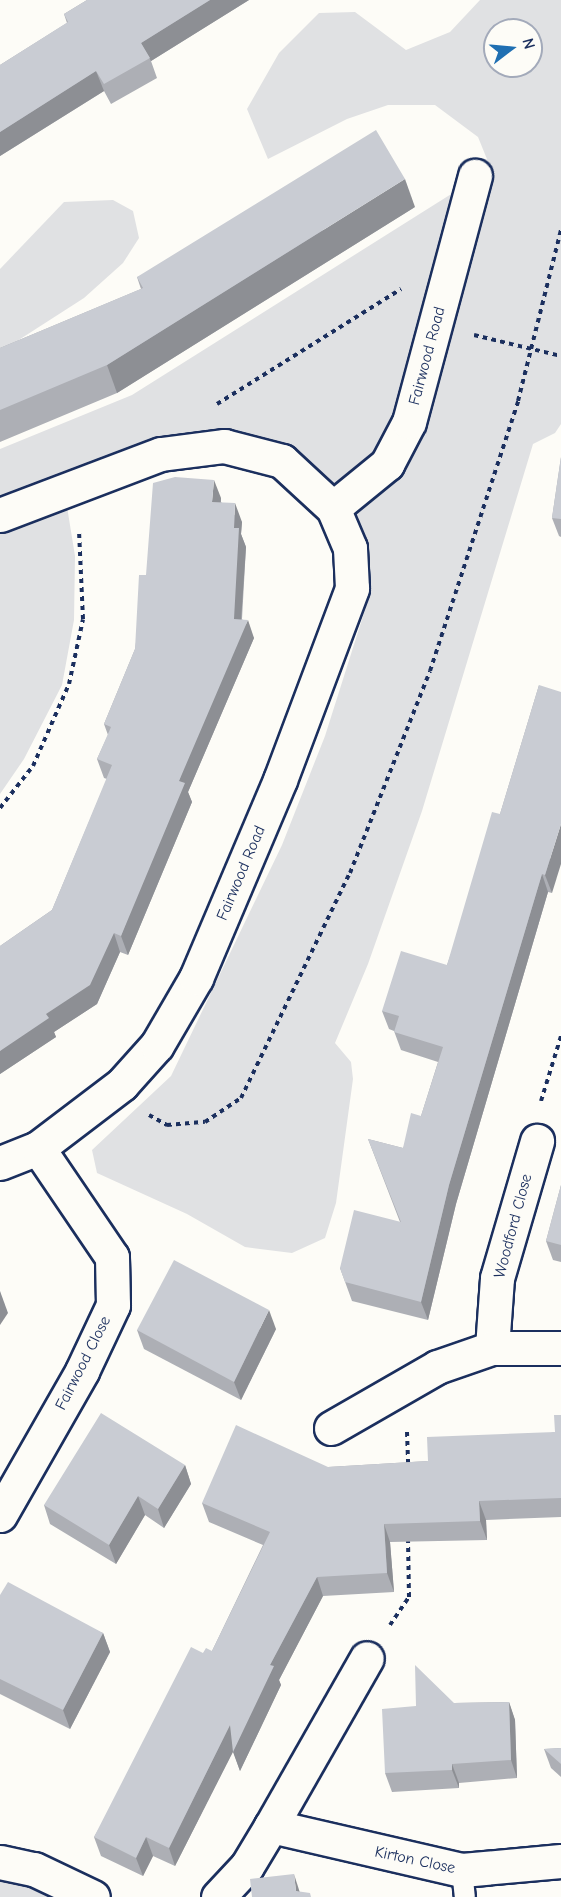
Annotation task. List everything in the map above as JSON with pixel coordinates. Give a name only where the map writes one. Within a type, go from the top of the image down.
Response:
[{"type":"street","name":"Fairwood Road","points":[[333,508],[387,464],[409,422],[456,255],[475,176]]},
{"type":"street","name":"Fairwood Road","points":[[0,515],[72,485],[161,454],[224,446],[282,461],[333,508],[350,548],[352,588],[280,780],[196,978],[157,1045],[122,1084],[38,1148],[0,1162]]},
{"type":"street","name":"Woodford Close","points":[[492,1348],[497,1278],[537,1141]]},
{"type":"street","name":"Fairwood Close","points":[[0,1515],[82,1371],[113,1305],[112,1257],[38,1148]]},
{"type":"street","points":[[331,1428],[437,1367],[492,1348],[561,1348]]},
{"type":"street","points":[[218,1897],[247,1866],[367,1658]]},
{"type":"street","name":"Kirton Close","points":[[271,1826],[464,1883],[561,1861]]},
{"type":"street","points":[[0,1862],[34,1869],[93,1897]]},
{"type":"path","points":[[122,1084],[136,1108],[167,1125],[205,1122],[241,1098],[350,873],[422,692],[518,401],[561,231]]},
{"type":"path","points":[[214,405],[456,255]]},
{"type":"path","points":[[435,325],[561,356]]},
{"type":"path","points":[[0,808],[33,766],[69,684],[83,619],[83,554],[72,485]]},
{"type":"path","points":[[537,1141],[542,1092],[561,1036]]},
{"type":"path","points":[[406,1383],[408,1478]]},
{"type":"path","points":[[367,1658],[409,1597],[408,1538]]},
{"type":"shaded area","points":[[480,0],[561,0],[561,424],[555,433],[533,444],[422,811],[368,964],[335,1043],[351,1062],[353,1079],[336,1203],[325,1238],[292,1253],[245,1247],[187,1214],[97,1173],[92,1150],[171,1076],[282,845],[325,736],[371,591],[352,588],[333,508],[224,446],[64,488],[75,556],[74,620],[62,685],[24,759],[0,794],[0,449],[132,395],[491,169],[478,137],[435,105],[388,105],[347,119],[268,159],[247,109],[279,53],[319,13],[355,12],[406,50],[450,32]]},
{"type":"shaded area","points":[[113,200],[133,211],[139,238],[123,263],[84,298],[0,352],[0,269],[64,202]]},
{"type":"shaded area","points":[[0,1862],[91,1897],[0,1897]]},
{"type":"building","points":[[87,0],[210,0],[141,43],[150,58],[104,84],[96,71],[0,132],[0,65],[68,22],[64,14]]},
{"type":"building","points":[[376,130],[405,179],[107,365],[0,410],[0,348],[143,288],[137,277]]},
{"type":"building","points":[[561,457],[561,519],[552,518]]},
{"type":"building","points":[[175,477],[214,480],[212,502],[235,503],[234,528],[239,528],[234,619],[248,620],[179,781],[185,783],[121,936],[114,933],[90,985],[46,1014],[49,1018],[0,1051],[0,946],[52,910],[112,765],[97,759],[111,727],[104,724],[135,649],[139,575],[146,575],[153,483]]},
{"type":"building","points":[[539,685],[561,692],[561,824],[545,875],[542,874],[449,1185],[421,1302],[345,1282],[340,1268],[354,1210],[401,1222],[368,1139],[403,1148],[411,1113],[421,1116],[443,1047],[394,1032],[399,1016],[382,1011],[401,951],[447,965],[492,812],[500,814]]},
{"type":"building","points":[[561,1185],[561,1245],[546,1241]]},
{"type":"building","points":[[174,1260],[269,1310],[234,1382],[137,1330]]},
{"type":"building","points":[[101,1413],[185,1465],[158,1509],[138,1496],[109,1545],[44,1505]]},
{"type":"building","points":[[554,1415],[561,1415],[561,1498],[479,1501],[480,1521],[384,1524],[387,1573],[317,1577],[270,1665],[274,1666],[233,1752],[230,1725],[169,1848],[146,1837],[136,1858],[94,1837],[191,1647],[203,1653],[206,1648],[212,1651],[270,1532],[202,1503],[236,1425],[328,1467],[428,1461],[427,1437],[555,1432]]},
{"type":"building","points":[[8,1582],[103,1633],[63,1710],[0,1679],[0,1595]]},
{"type":"building","points":[[415,1665],[454,1703],[509,1702],[511,1760],[452,1764],[452,1770],[385,1773],[382,1709],[416,1706]]},
{"type":"building","points":[[561,1748],[561,1764],[544,1749]]},
{"type":"building","points":[[294,1874],[296,1891],[310,1893],[311,1897],[252,1897],[250,1879]]}]
